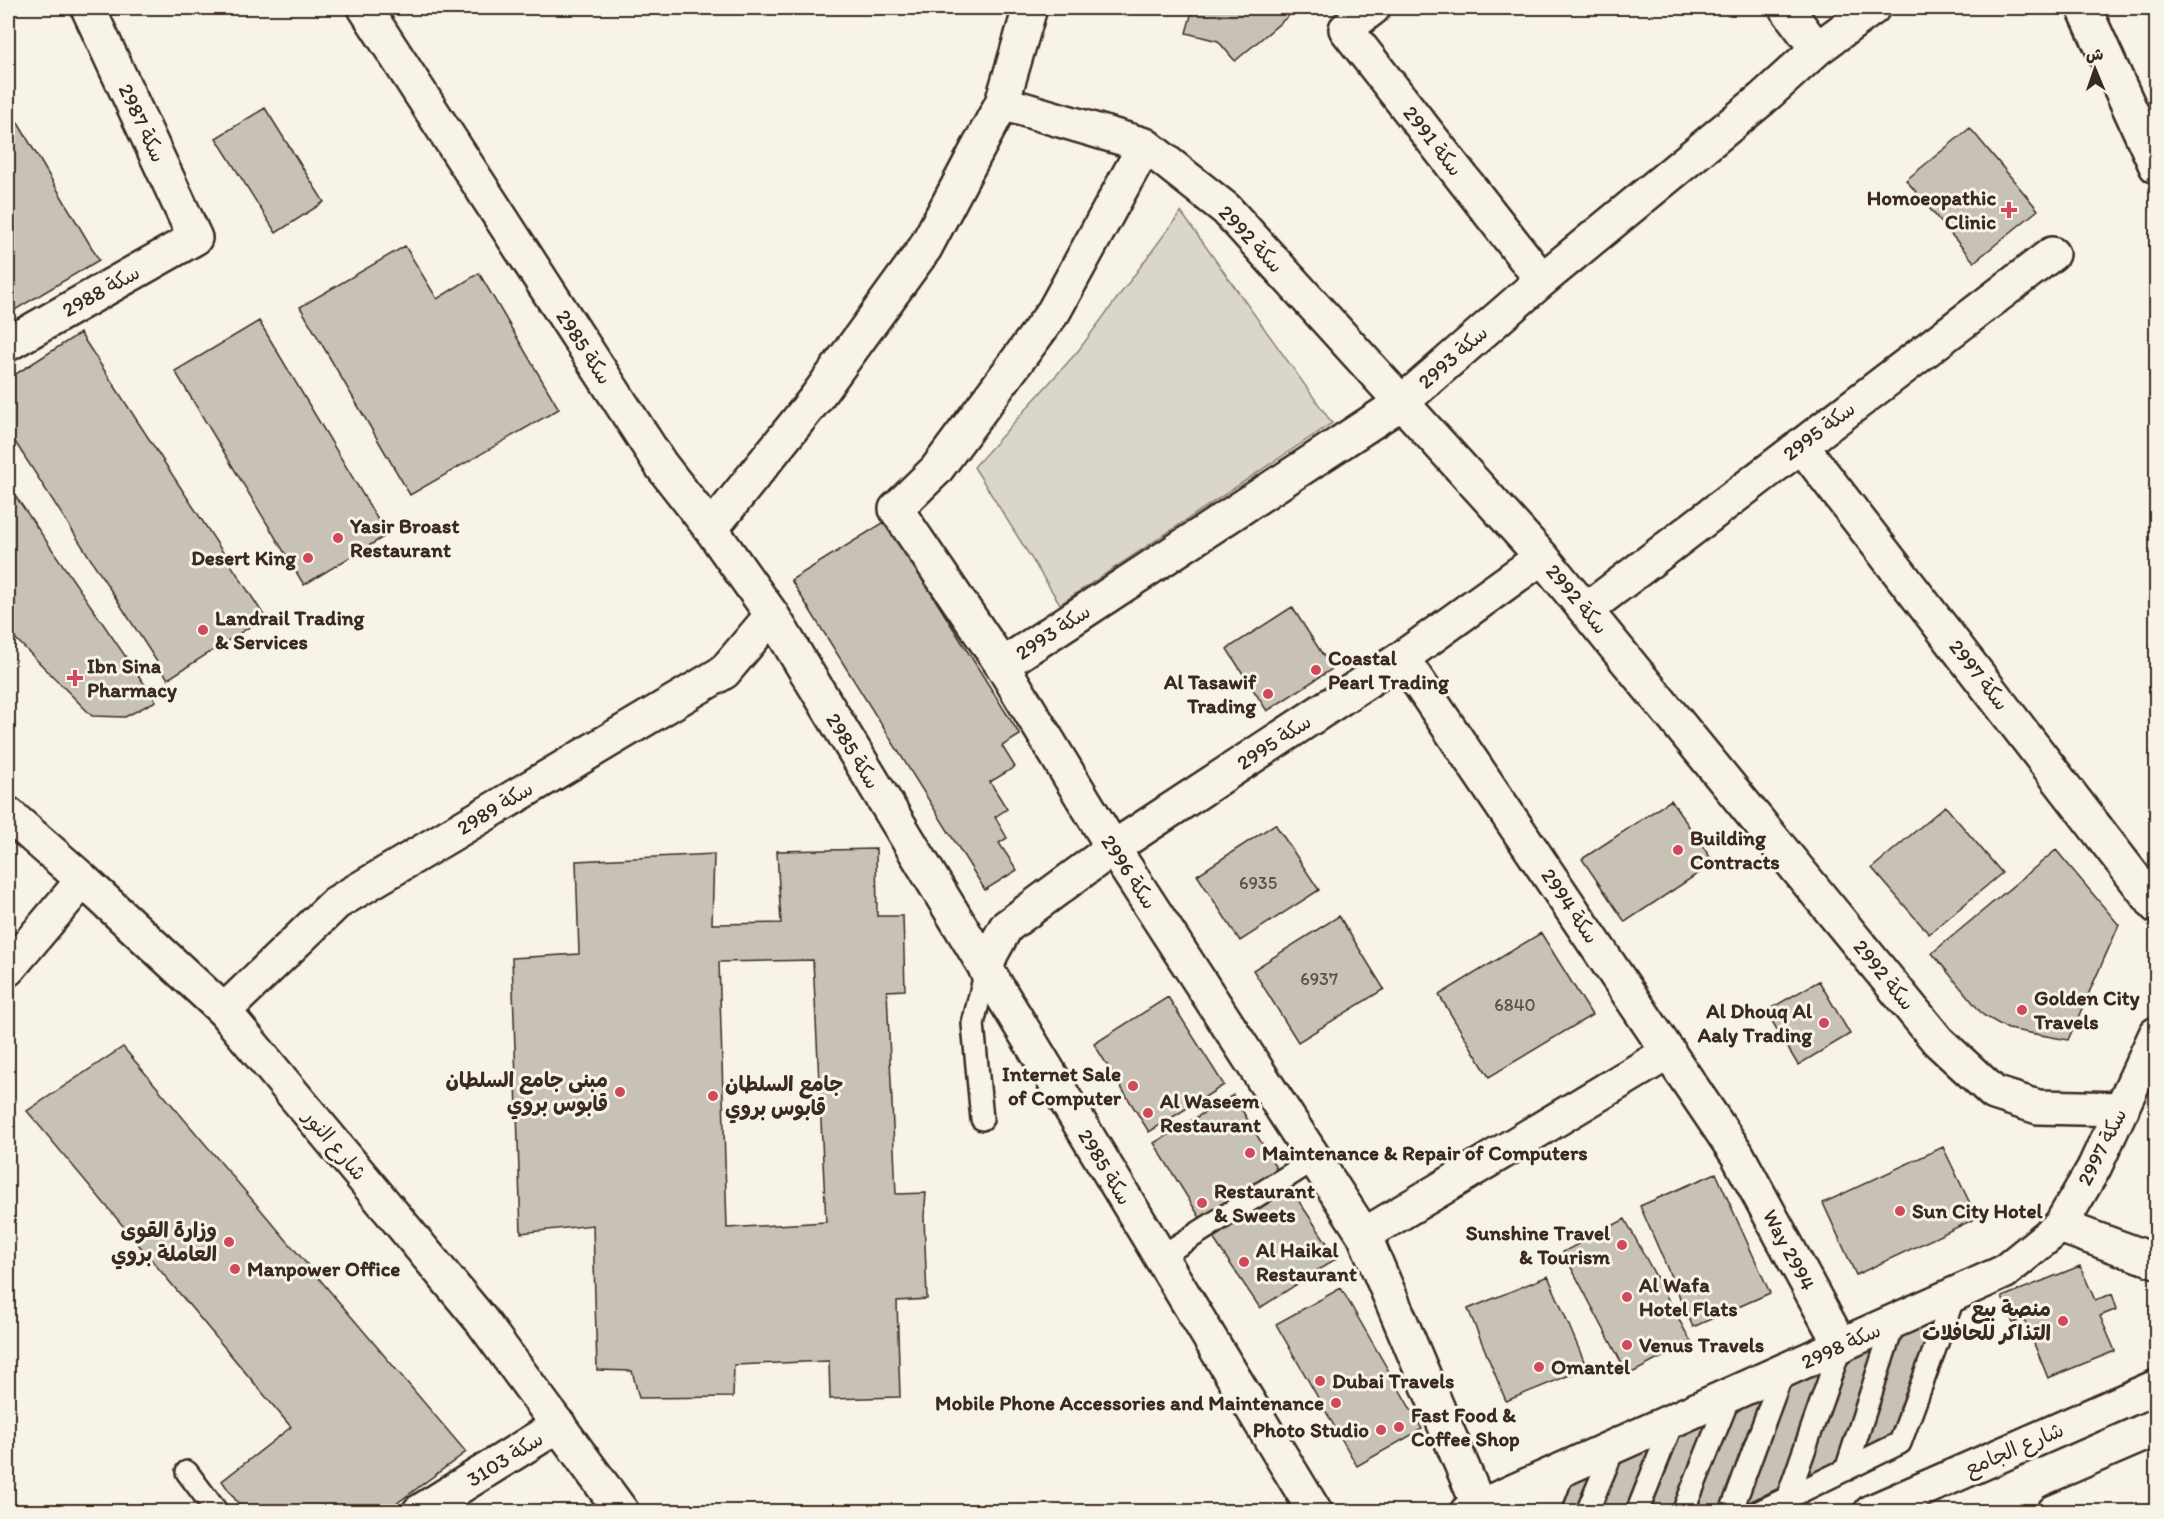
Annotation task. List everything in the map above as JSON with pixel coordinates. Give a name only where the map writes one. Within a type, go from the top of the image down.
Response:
[{"type":"street","name":"سكة 2987","points":[[88,8],[195,238]]},
{"type":"street","name":"سكة 2985","points":[[365,8],[661,465],[711,529],[772,615],[1315,1512]]},
{"type":"street","points":[[711,529],[816,398],[925,248],[1002,103],[1030,8]]},
{"type":"street","name":"سكة 2991","points":[[1373,8],[1346,28],[1542,280]]},
{"type":"street","points":[[1786,8],[1816,49]]},
{"type":"street","name":"سكة 2993","points":[[1002,666],[1401,403],[1542,280],[1762,99],[1816,49],[1873,8]]},
{"type":"street","points":[[2084,8],[2157,166]]},
{"type":"street","name":"سكة 2992","points":[[1002,103],[1145,145],[1226,209],[1542,557],[1938,1041],[1994,1093],[2038,1107],[2122,1109]]},
{"type":"street","name":"سكة 2996","points":[[1145,145],[1054,311],[936,470],[896,509],[1002,666],[1113,849],[1364,1235],[1473,1509]]},
{"type":"street","name":"سكة 2988","points":[[8,344],[195,238]]},
{"type":"street","name":"سكة 2995","points":[[1586,610],[2052,254]]},
{"type":"street","name":"سكة 2997","points":[[1801,445],[2157,906]]},
{"type":"street","name":"سكة 2995","points":[[986,970],[991,954],[1005,927],[1113,849],[1402,658],[1542,557]]},
{"type":"street","name":"سكة 2989","points":[[224,1011],[336,903],[724,672],[772,615]]},
{"type":"street","name":"سكة 2994","points":[[1402,658],[1737,1154]]},
{"type":"street","name":"شارع النور","points":[[8,814],[224,1011],[481,1320],[622,1512]]},
{"type":"street","points":[[8,969],[83,880]]},
{"type":"street","points":[[959,926],[978,930],[1005,927]]},
{"type":"street","name":"سكة 2997","points":[[2060,1226],[2094,1168],[2157,1034]]},
{"type":"street","points":[[1364,1235],[1669,1052]]},
{"type":"street","name":"Way 2994","points":[[1737,1154],[1840,1346]]},
{"type":"street","points":[[2060,1226],[2157,1261]]},
{"type":"street","name":"سكة 2998","points":[[1473,1509],[2004,1272],[2060,1226]]},
{"type":"street","name":"شارع الجامع","points":[[1871,1512],[2157,1387]]},
{"type":"street","name":"سكة 3103","points":[[419,1512],[559,1425]]},
{"type":"street","points":[[2054,1512],[2157,1468]]},
{"type":"street","points":[[1542,1512],[1557,1472]]},
{"type":"street","points":[[2112,1512],[2157,1492]]},
{"type":"lane","points":[[982,1119],[973,1024],[986,970]]},
{"type":"lane","points":[[1160,1257],[1315,1159]]},
{"type":"lane","points":[[1759,1512],[1900,1443],[1955,1294]]},
{"type":"lane","points":[[1846,1470],[1894,1322]]},
{"type":"lane","points":[[1787,1499],[1840,1346]]},
{"type":"lane","points":[[1731,1512],[1783,1371]]},
{"type":"lane","points":[[1683,1512],[1730,1395]]},
{"type":"lane","points":[[1637,1512],[1673,1421]]},
{"type":"lane","points":[[1587,1512],[1614,1448]]},
{"type":"lane","points":[[187,1472],[217,1512]]},
{"type":"shaded area","points":[[1181,212],[1332,423],[1060,604],[974,467],[1078,351]]},
{"type":"building","points":[[1193,8],[1298,8],[1235,61],[1218,41],[1186,33]]},
{"type":"building","points":[[265,108],[324,202],[276,233],[216,138]]},
{"type":"building","points":[[15,118],[99,260],[8,314],[8,123]]},
{"type":"building","points":[[1970,128],[2038,210],[1974,262],[1906,180]]},
{"type":"building","points":[[405,246],[437,299],[479,273],[559,409],[410,495],[300,307]]},
{"type":"building","points":[[259,321],[387,535],[304,585],[175,371]]},
{"type":"building","points":[[80,333],[265,617],[168,679],[8,431],[8,379]]},
{"type":"building","points":[[8,485],[156,701],[125,717],[92,716],[8,631]]},
{"type":"building","points":[[886,521],[1020,735],[1002,746],[1015,767],[990,782],[1007,809],[995,817],[1007,838],[999,843],[1017,870],[985,890],[791,580]]},
{"type":"building","points":[[1292,607],[1332,669],[1267,711],[1227,649]]},
{"type":"building","points":[[1671,800],[1714,863],[1625,922],[1582,859]]},
{"type":"building","points":[[1945,806],[2002,873],[1929,934],[1872,868]]},
{"type":"building","points":[[1275,824],[1319,890],[1240,941],[1197,875]]},
{"type":"building","name":"مبنى جامع السلطان قابوس بروي","points":[[876,849],[877,916],[903,916],[905,990],[887,991],[896,1194],[926,1193],[924,1216],[927,1299],[897,1301],[900,1397],[830,1399],[829,1361],[734,1365],[733,1397],[639,1398],[632,1371],[597,1370],[593,1225],[521,1233],[512,958],[579,954],[576,861],[714,854],[712,924],[781,923],[777,851]],"holes":[[[813,960],[826,1222],[727,1228],[719,962]]]},
{"type":"building","points":[[2056,850],[2119,925],[2068,1040],[2008,1029],[1983,1015],[1932,953]]},
{"type":"building","points":[[1339,916],[1384,989],[1298,1042],[1253,970]]},
{"type":"building","points":[[1541,933],[1592,1015],[1489,1077],[1439,995]]},
{"type":"building","points":[[1819,981],[1850,1034],[1798,1065],[1766,1011]]},
{"type":"building","points":[[1168,997],[1224,1085],[1149,1132],[1094,1044]]},
{"type":"building","name":"Manpower Office","points":[[123,1047],[466,1452],[385,1512],[244,1512],[222,1481],[291,1427],[27,1111]]},
{"type":"building","points":[[1233,1095],[1280,1174],[1202,1221],[1154,1143]]},
{"type":"building","name":"Sun City Hotel","points":[[1943,1147],[1977,1218],[1856,1275],[1823,1203]]},
{"type":"building","points":[[1716,1173],[1770,1293],[1693,1327],[1640,1206]]},
{"type":"building","points":[[1290,1188],[1337,1258],[1260,1308],[1213,1238]]},
{"type":"building","name":"Al Wafa Hotel Flats","points":[[1625,1219],[1691,1342],[1628,1375],[1563,1252]]},
{"type":"building","name":"منصة بيع التذاكر للحافلات","points":[[2080,1266],[2095,1300],[2112,1294],[2117,1309],[2100,1316],[2115,1351],[2048,1378],[2024,1319],[2013,1323],[2002,1297]]},
{"type":"building","points":[[1548,1276],[1587,1368],[1506,1401],[1468,1309]]},
{"type":"building","points":[[1341,1288],[1422,1429],[1357,1466],[1276,1324]]},
{"type":"building","points":[[1939,1310],[1892,1436],[1727,1512],[1498,1512]]},
{"type":"place","name":"Homoeopathic Clinic","points":[[2009,210]]},
{"type":"place","name":"Yasir Broast Restaurant","points":[[338,538]]},
{"type":"place","name":"Desert King","points":[[308,558]]},
{"type":"place","name":"Landrail Trading & Services","points":[[203,630]]},
{"type":"place","name":"Coastal Pearl Trading","points":[[1316,670]]},
{"type":"place","name":"Ibn Sina Pharmacy","points":[[75,678]]},
{"type":"place","name":"Al Tasawif Trading","points":[[1268,694]]},
{"type":"place","name":"Building Contracts","points":[[1678,850]]},
{"type":"place","name":"Golden City Travels","points":[[2022,1010]]},
{"type":"place","name":"Al Dhouq Al Aaly Trading","points":[[1824,1023]]},
{"type":"place","name":"Internet Sale of Computer","points":[[1133,1086]]},
{"type":"place","name":"مبنى جامع السلطان قابوس بروي","points":[[620,1092]]},
{"type":"place","name":"جامع السلطان قابوس بروي","points":[[713,1096]]},
{"type":"place","name":"Al Waseem Restaurant","points":[[1148,1113]]},
{"type":"place","name":"Maintenance & Repair of Computers","points":[[1250,1153]]},
{"type":"place","name":"Restaurant & Sweets","points":[[1202,1203]]},
{"type":"place","name":"Sun City Hotel","points":[[1900,1211]]},
{"type":"place","name":"وزارة القوى العاملة بروي","points":[[229,1242]]},
{"type":"place","name":"Sunshine Travel & Tourism","points":[[1622,1245]]},
{"type":"place","name":"Al Haikal Restaurant","points":[[1244,1262]]},
{"type":"place","name":"Manpower Office","points":[[235,1269]]},
{"type":"place","name":"Al Wafa Hotel Flats","points":[[1627,1297]]},
{"type":"place","name":"منصة بيع التذاكر للحافلات","points":[[2063,1321]]},
{"type":"place","name":"Venus Travels","points":[[1627,1345]]},
{"type":"place","name":"Omantel","points":[[1539,1367]]},
{"type":"place","name":"Dubai Travels","points":[[1320,1381]]},
{"type":"place","name":"Mobile Phone Accessories and Maintenance","points":[[1336,1403]]},
{"type":"place","name":"Fast Food & Coffee Shop","points":[[1399,1427]]},
{"type":"place","name":"Photo Studio","points":[[1381,1430]]}]
